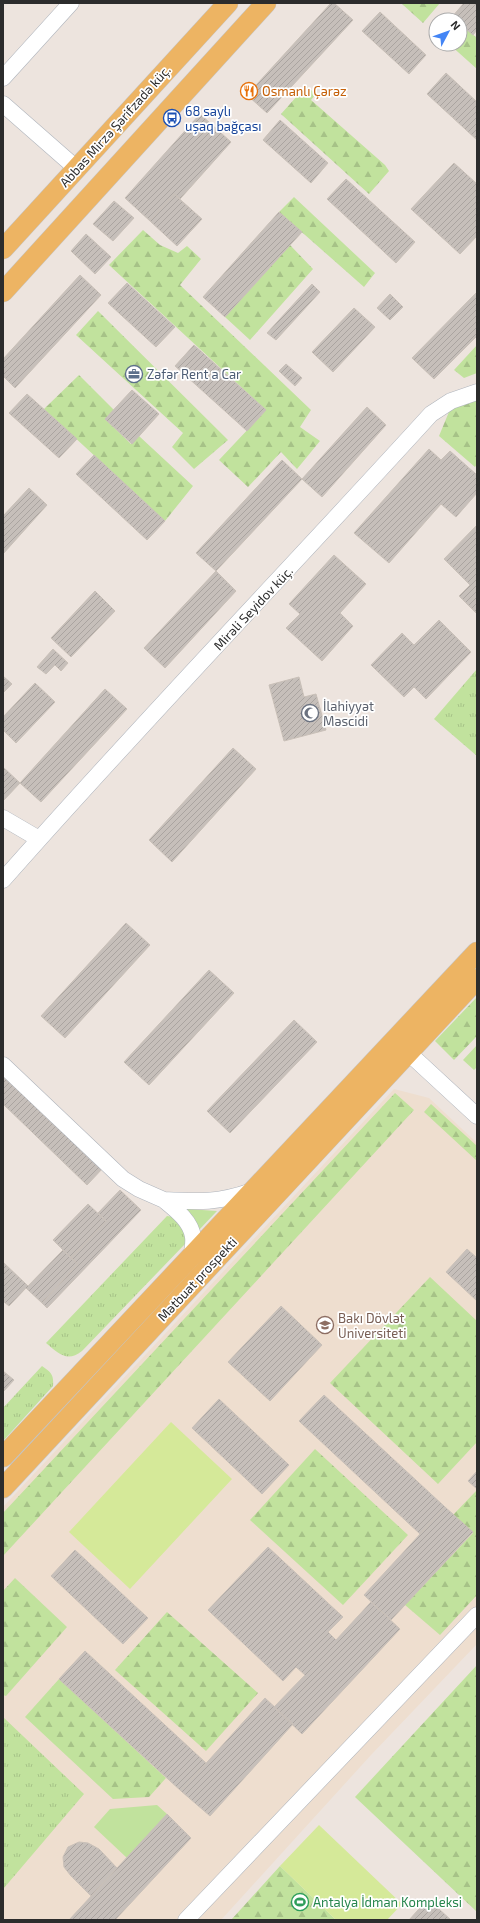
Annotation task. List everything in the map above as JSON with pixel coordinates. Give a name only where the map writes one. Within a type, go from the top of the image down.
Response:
[{"type":"main road","points":[[3,292],[266,3]]},
{"type":"main road","name":"Abbas Mirzə Şərifzadə küç.","points":[[3,249],[226,4]]},
{"type":"main road","points":[[76,168],[97,187]]},
{"type":"main road","points":[[385,1064],[408,1052],[417,1029],[477,952]]},
{"type":"main road","points":[[417,1029],[477,979]]},
{"type":"main road","name":"Mətbuat prospekti","points":[[3,1457],[252,1191],[385,1064]]},
{"type":"main road","name":"Mətbuat prospekti","points":[[3,1488],[385,1064]]},
{"type":"street","points":[[3,78],[71,3]]},
{"type":"street","points":[[3,104],[76,168]]},
{"type":"street","name":"Mirəli Seyidov küç.","points":[[3,880],[39,839],[431,414],[451,402],[477,392]]},
{"type":"street","points":[[3,818],[39,839]]},
{"type":"street","points":[[408,1052],[477,1116]]},
{"type":"street","points":[[3,1065],[123,1179],[139,1189],[164,1200],[178,1212],[189,1226],[193,1236],[192,1256]]},
{"type":"street","points":[[164,1200],[202,1202],[217,1201],[252,1191]]},
{"type":"street","points":[[186,1920],[477,1615]]},
{"type":"shaded area","name":"Bakı Dövlət Universiteti","points":[[394,1089],[429,1098],[477,1143],[477,1644],[371,1755],[221,1920],[3,1920],[3,1507]]},
{"type":"green space","points":[[401,3],[440,3],[432,12],[428,12],[428,17],[423,23]]},
{"type":"green space","points":[[468,31],[477,38],[477,69],[458,52],[468,52]]},
{"type":"green space","points":[[306,86],[316,94],[311,100],[385,165],[389,171],[369,194],[281,114]]},
{"type":"green space","points":[[294,197],[375,273],[364,287],[279,212]]},
{"type":"green space","points":[[143,230],[160,245],[178,253],[187,246],[201,259],[180,285],[311,410],[300,427],[320,441],[297,469],[281,452],[248,487],[219,460],[266,410],[109,265]]},
{"type":"green space","points":[[290,245],[313,269],[250,340],[225,317]]},
{"type":"green space","points":[[98,311],[228,440],[194,469],[172,447],[183,433],[76,335]]},
{"type":"green space","points":[[477,345],[477,373],[464,378],[454,370]]},
{"type":"green space","points":[[79,375],[114,410],[105,419],[131,444],[139,436],[193,486],[165,521],[44,409]]},
{"type":"green space","points":[[477,400],[477,464],[475,467],[439,436],[451,407]]},
{"type":"green space","points":[[477,669],[477,756],[434,719]]},
{"type":"green space","points":[[477,997],[477,1036],[454,1060],[435,1041]]},
{"type":"green space","points":[[477,1045],[477,1067],[474,1070],[463,1060]]},
{"type":"green space","points":[[395,1093],[414,1110],[3,1556],[3,1513]]},
{"type":"green space","points":[[431,1104],[477,1146],[477,1161],[424,1112]]},
{"type":"green space","points":[[187,1209],[217,1211],[199,1230]]},
{"type":"green space","points":[[167,1216],[174,1217],[186,1233],[185,1244],[77,1355],[63,1355],[46,1343]]},
{"type":"green space","points":[[430,1277],[477,1321],[477,1442],[438,1484],[330,1383]]},
{"type":"green space","points":[[42,1366],[51,1374],[53,1386],[3,1441],[3,1408]]},
{"type":"green space","points":[[171,1422],[232,1479],[130,1589],[69,1532]]},
{"type":"green space","points":[[315,1449],[408,1535],[343,1605],[250,1520]]},
{"type":"green space","points":[[477,1490],[477,1595],[440,1635],[405,1605],[473,1533],[453,1515]]},
{"type":"green space","points":[[15,1578],[67,1627],[6,1696],[3,1695],[3,1591]]},
{"type":"green space","points":[[167,1612],[258,1693],[206,1751],[115,1670]]},
{"type":"green space","points":[[477,1665],[477,1909],[476,1911],[355,1797]]},
{"type":"green space","points":[[59,1679],[166,1778],[149,1797],[113,1799],[25,1717]]},
{"type":"green space","points":[[3,1717],[84,1794],[4,1888],[3,1887]]},
{"type":"green space","points":[[157,1805],[167,1814],[127,1858],[94,1827],[110,1809]]},
{"type":"green space","points":[[319,1825],[402,1904],[387,1920],[336,1920],[280,1866]]},
{"type":"green space","points":[[280,1866],[336,1920],[231,1920]]},
{"type":"building","points":[[331,3],[334,3],[353,20],[267,113],[247,95]]},
{"type":"building","points":[[464,3],[477,3],[477,30],[473,35],[468,31],[468,12],[456,12]]},
{"type":"building","points":[[380,12],[426,55],[409,74],[362,31]]},
{"type":"building","points":[[446,73],[477,102],[477,140],[427,94]]},
{"type":"building","points":[[200,114],[231,142],[180,199],[174,194],[150,221],[125,198]]},
{"type":"building","points":[[280,120],[328,163],[311,183],[263,140]]},
{"type":"building","points":[[454,163],[477,184],[477,236],[460,254],[411,209]]},
{"type":"building","points":[[346,179],[415,242],[396,263],[327,199]]},
{"type":"building","points":[[174,194],[202,219],[177,246],[150,221]]},
{"type":"building","points":[[114,201],[134,218],[113,241],[93,224]]},
{"type":"building","points":[[279,212],[302,232],[225,317],[203,297]]},
{"type":"building","points":[[86,234],[111,257],[95,274],[71,251]]},
{"type":"building","points":[[80,275],[101,295],[15,388],[3,376],[3,359]]},
{"type":"building","points":[[127,283],[175,327],[156,347],[108,303]]},
{"type":"building","points":[[312,284],[320,292],[276,340],[267,333]]},
{"type":"building","points":[[477,292],[477,336],[434,379],[412,358]]},
{"type":"building","points":[[390,294],[403,307],[390,320],[377,308]]},
{"type":"building","points":[[354,308],[375,327],[333,372],[312,352]]},
{"type":"building","points":[[194,345],[266,410],[247,431],[175,366]]},
{"type":"building","points":[[286,364],[302,378],[295,386],[279,371]]},
{"type":"building","points":[[132,390],[159,414],[132,444],[105,419]]},
{"type":"building","points":[[27,394],[77,439],[59,458],[9,413]]},
{"type":"building","points":[[367,407],[386,425],[322,497],[302,479]]},
{"type":"building","points":[[429,449],[441,460],[450,451],[477,475],[477,493],[456,517],[441,504],[389,563],[354,533]]},
{"type":"building","points":[[94,455],[165,521],[147,540],[76,474]]},
{"type":"building","points":[[282,460],[302,479],[216,571],[196,553]]},
{"type":"building","points":[[29,488],[47,505],[3,554],[3,516]]},
{"type":"building","points":[[477,525],[477,614],[459,596],[470,585],[444,559]]},
{"type":"building","points":[[334,555],[366,584],[340,613],[353,626],[322,661],[286,628],[300,614],[289,604]]},
{"type":"building","points":[[216,571],[236,591],[165,668],[144,648]]},
{"type":"building","points":[[95,591],[115,611],[71,657],[51,638]]},
{"type":"building","points":[[439,620],[471,652],[426,699],[414,687],[404,697],[371,665],[402,633],[414,645]]},
{"type":"building","points":[[53,649],[68,663],[61,671],[55,665],[46,674],[37,667]]},
{"type":"building","points":[[3,676],[12,684],[3,693]]},
{"type":"building","points":[[299,677],[304,697],[316,694],[326,730],[284,741],[269,685]]},
{"type":"building","points":[[35,683],[55,702],[16,743],[3,730],[3,717]]},
{"type":"building","points":[[105,689],[127,709],[41,802],[20,783]]},
{"type":"building","points":[[233,748],[256,769],[172,862],[149,840]]},
{"type":"building","points":[[3,767],[20,783],[3,801]]},
{"type":"building","points":[[126,923],[150,945],[65,1038],[41,1016]]},
{"type":"building","points":[[209,970],[234,993],[149,1085],[124,1062]]},
{"type":"building","points":[[294,1020],[317,1042],[230,1133],[207,1111]]},
{"type":"building","points":[[3,1072],[103,1168],[87,1185],[3,1104]]},
{"type":"building","points":[[120,1190],[141,1210],[47,1308],[42,1303],[78,1264],[71,1258],[106,1221],[98,1213]]},
{"type":"building","points":[[88,1204],[106,1221],[71,1258],[53,1240]]},
{"type":"building","points":[[467,1249],[477,1258],[477,1301],[446,1272]]},
{"type":"building","points":[[63,1250],[78,1264],[42,1303],[26,1288],[9,1306],[3,1301],[3,1262],[28,1286]]},
{"type":"building","points":[[281,1306],[322,1345],[270,1401],[228,1362]]},
{"type":"building","points":[[3,1371],[14,1380],[3,1392]]},
{"type":"building","points":[[324,1395],[445,1507],[420,1534],[299,1421]]},
{"type":"building","points":[[219,1399],[289,1465],[262,1494],[192,1428]]},
{"type":"building","points":[[477,1471],[477,1489],[468,1481]]},
{"type":"building","points":[[445,1507],[473,1532],[391,1620],[364,1595]]},
{"type":"building","points":[[268,1547],[343,1617],[328,1632],[336,1640],[371,1602],[400,1629],[302,1734],[274,1707],[305,1675],[296,1667],[283,1681],[208,1610]]},
{"type":"building","points":[[75,1550],[148,1618],[123,1644],[51,1576]]},
{"type":"building","points":[[85,1651],[206,1763],[181,1791],[59,1679]]},
{"type":"building","points":[[265,1698],[293,1724],[210,1816],[181,1791]]},
{"type":"building","points":[[167,1814],[191,1838],[115,1920],[69,1920]]},
{"type":"building","points":[[79,1842],[88,1843],[99,1849],[117,1868],[91,1896],[64,1867],[63,1857],[68,1847]]},
{"type":"building","points":[[428,1899],[451,1920],[409,1920]]},
{"type":"place","name":"Osmanlı Çərəz","points":[[249,91]]},
{"type":"place","name":"68 saylı uşaq bağçası","points":[[172,118]]},
{"type":"place","name":"Zəfər Rent a Car","points":[[134,374]]},
{"type":"place","name":"İlahiyyət Məscidi","points":[[310,713]]},
{"type":"place","name":"Bakı Dövlət Universiteti","points":[[325,1325]]},
{"type":"place","name":"Antalya İdman Kompleksi","points":[[300,1902]]}]
